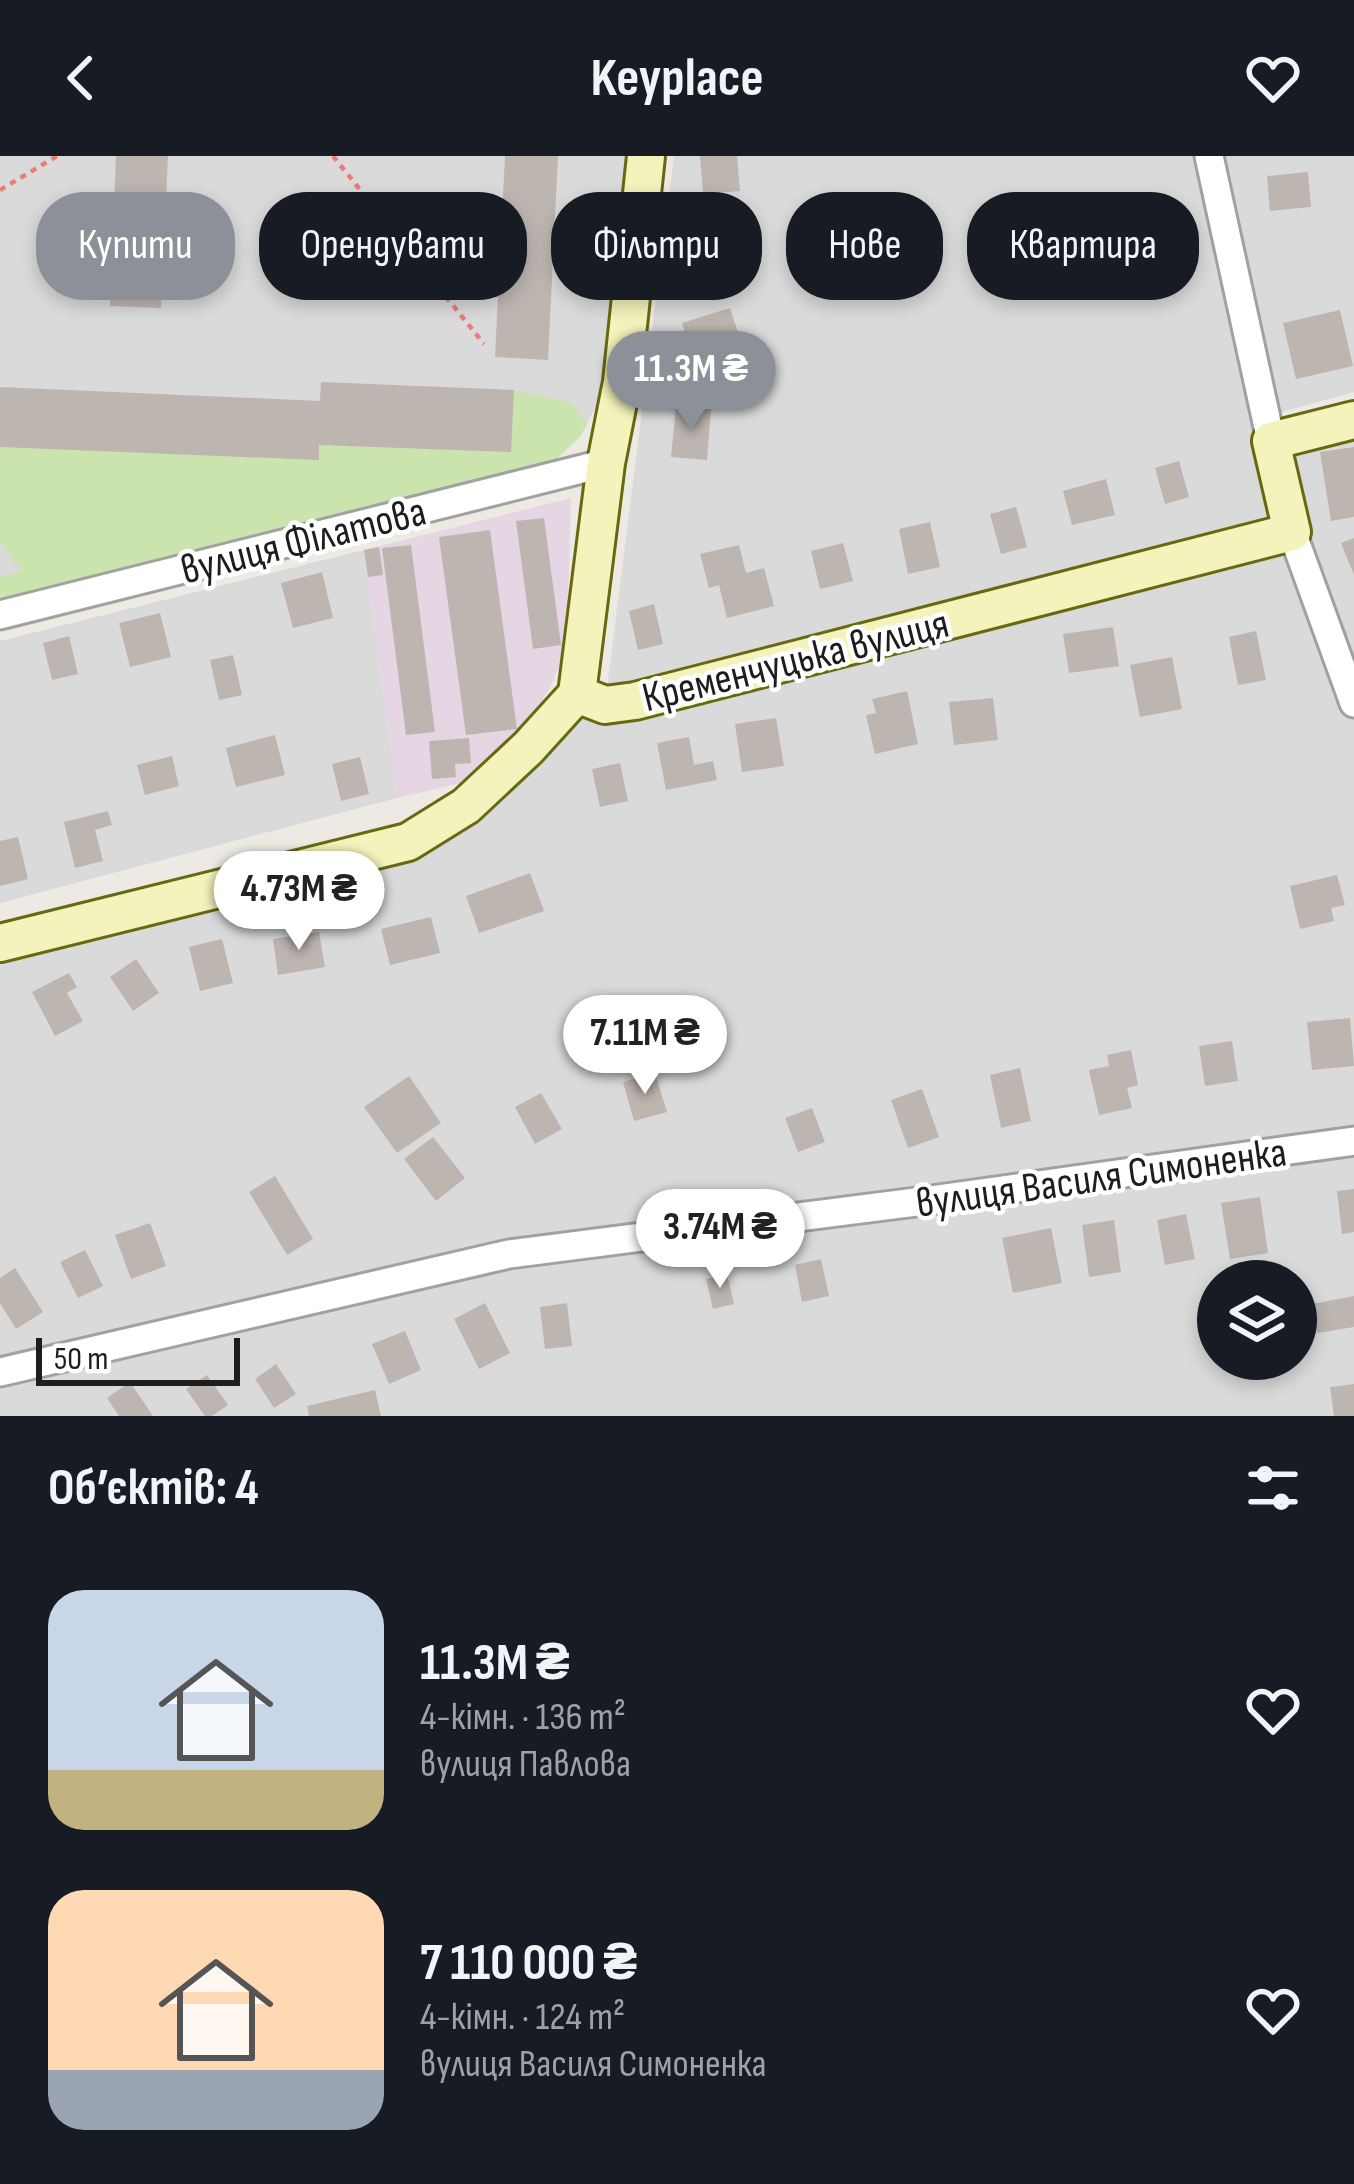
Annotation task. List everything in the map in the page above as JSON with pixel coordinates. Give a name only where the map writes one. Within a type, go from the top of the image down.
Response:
[{"type":"street","points":[[0,943],[408,842],[466,806],[577,694],[605,463],[622,382],[646,156]]},
{"type":"street","points":[[1209,156],[1292,532],[1354,704]]},
{"type":"street","points":[[1271,441],[1354,420]]},
{"type":"street","name":"вулиця Філатова","points":[[0,614],[605,463]]},
{"type":"street","name":"Кременчуцька вулиця","points":[[577,694],[605,705],[635,701],[1292,532]]},
{"type":"street","name":"вулиця Василя Симоненка","points":[[0,1372],[509,1254],[1354,1141]]},
{"type":"path","points":[[0,190],[57,156]]},
{"type":"path","points":[[333,156],[484,344]]},
{"type":"shaded area","points":[[0,156],[628,156],[626,192],[551,192],[551,300],[618,300],[609,382],[580,437],[0,603]]},
{"type":"shaded area","points":[[674,156],[1354,156],[1354,392],[1267,416],[1271,440],[1354,421],[1354,1416],[0,1416],[0,943],[408,842],[577,694],[605,704],[656,300],[762,300],[762,192],[669,192]]},
{"type":"shaded area","points":[[571,498],[567,643],[552,684],[514,745],[465,782],[397,798],[364,550]]},
{"type":"shaded area","points":[[364,550],[397,798],[0,903],[0,641]]},
{"type":"green space","points":[[514,390],[570,402],[587,424],[551,464],[0,603],[0,577],[22,571],[0,542],[0,447],[319,459],[319,445],[511,452]]},
{"type":"building","points":[[116,156],[168,156],[166,192],[115,192]]},
{"type":"building","points":[[505,156],[558,156],[556,192],[551,192],[548,360],[495,357],[498,300],[527,300],[527,192],[503,192]]},
{"type":"building","points":[[700,156],[737,156],[740,191],[703,192]]},
{"type":"building","points":[[1308,172],[1311,207],[1270,211],[1267,176]]},
{"type":"building","points":[[110,300],[161,300],[161,308],[110,306]]},
{"type":"building","points":[[730,308],[741,342],[692,356],[682,323]]},
{"type":"building","points":[[1340,310],[1353,366],[1296,379],[1283,323]]},
{"type":"building","points":[[321,382],[514,390],[511,452],[319,445],[319,460],[0,447],[0,387],[320,401]]},
{"type":"building","points":[[676,406],[711,409],[707,460],[671,457]]},
{"type":"building","points":[[1354,447],[1354,517],[1331,521],[1320,452]]},
{"type":"building","points":[[1179,461],[1189,497],[1165,504],[1155,468]]},
{"type":"building","points":[[1106,479],[1115,515],[1072,525],[1063,491]]},
{"type":"building","points":[[1016,507],[1027,547],[1001,554],[990,514]]},
{"type":"building","points":[[544,518],[561,645],[533,649],[516,521]]},
{"type":"building","points":[[930,522],[940,567],[908,574],[899,529]]},
{"type":"building","points":[[490,530],[517,729],[466,735],[439,537]]},
{"type":"building","points":[[1354,538],[1354,575],[1341,543]]},
{"type":"building","points":[[843,543],[853,581],[820,589],[811,551]]},
{"type":"building","points":[[411,545],[435,732],[406,735],[382,548]]},
{"type":"building","points":[[739,545],[746,573],[764,568],[774,606],[727,618],[719,585],[709,588],[700,554]]},
{"type":"building","points":[[379,547],[383,575],[368,577],[364,550]]},
{"type":"building","points":[[322,572],[333,618],[293,628],[281,583]]},
{"type":"building","points":[[654,604],[663,644],[638,650],[629,611]]},
{"type":"building","points":[[160,613],[171,657],[130,667],[119,623]]},
{"type":"building","points":[[1113,627],[1119,666],[1069,673],[1063,634]]},
{"type":"building","points":[[1256,631],[1266,680],[1238,685],[1229,637]]},
{"type":"building","points":[[69,636],[78,674],[52,680],[43,643]]},
{"type":"building","points":[[233,655],[242,695],[219,700],[210,660]]},
{"type":"building","points":[[1172,657],[1182,709],[1140,717],[1130,665]]},
{"type":"building","points":[[907,691],[918,744],[875,754],[866,715],[876,713],[872,699]]},
{"type":"building","points":[[993,698],[998,740],[954,745],[949,702]]},
{"type":"building","points":[[776,718],[784,766],[742,772],[735,724]]},
{"type":"building","points":[[275,735],[285,775],[236,787],[226,748]]},
{"type":"building","points":[[689,737],[694,765],[713,761],[717,780],[666,790],[657,743]]},
{"type":"building","points":[[469,738],[471,763],[455,764],[456,777],[432,779],[429,741]]},
{"type":"building","points":[[172,756],[179,786],[145,795],[137,765]]},
{"type":"building","points":[[360,757],[369,794],[341,801],[332,764]]},
{"type":"building","points":[[620,763],[628,801],[600,807],[592,769]]},
{"type":"building","points":[[108,811],[112,825],[95,830],[103,861],[75,868],[64,822]]},
{"type":"building","points":[[18,837],[28,879],[0,886],[0,841]]},
{"type":"building","points":[[530,873],[544,911],[479,933],[466,896]]},
{"type":"building","points":[[1337,875],[1345,905],[1331,908],[1334,921],[1300,929],[1290,886]]},
{"type":"building","points":[[431,917],[440,953],[390,965],[381,929]]},
{"type":"building","points":[[319,932],[325,967],[278,975],[273,939]]},
{"type":"building","points":[[222,939],[233,983],[200,991],[189,947]]},
{"type":"building","points":[[136,959],[159,993],[133,1011],[110,977]]},
{"type":"building","points":[[69,973],[77,987],[67,993],[83,1021],[55,1036],[32,992]]},
{"type":"building","points":[[1350,1018],[1354,1066],[1312,1070],[1307,1022]]},
{"type":"building","points":[[1232,1041],[1238,1081],[1205,1086],[1199,1046]]},
{"type":"building","points":[[1131,1050],[1138,1085],[1127,1088],[1132,1108],[1099,1115],[1089,1070],[1109,1066],[1107,1055]]},
{"type":"building","points":[[1020,1068],[1031,1121],[1001,1128],[990,1075]]},
{"type":"building","points":[[655,1073],[667,1112],[634,1121],[623,1082]]},
{"type":"building","points":[[409,1076],[441,1123],[397,1153],[364,1107]]},
{"type":"building","points":[[922,1089],[939,1137],[908,1148],[891,1100]]},
{"type":"building","points":[[541,1093],[562,1129],[535,1144],[515,1107]]},
{"type":"building","points":[[812,1108],[825,1142],[798,1152],[785,1118]]},
{"type":"building","points":[[433,1137],[465,1178],[436,1201],[404,1159]]},
{"type":"building","points":[[275,1176],[313,1239],[287,1255],[249,1192]]},
{"type":"building","points":[[1354,1189],[1354,1232],[1342,1234],[1337,1191]]},
{"type":"building","points":[[1260,1197],[1268,1253],[1230,1259],[1221,1203]]},
{"type":"building","points":[[1186,1214],[1195,1259],[1165,1265],[1157,1220]]},
{"type":"building","points":[[1114,1220],[1121,1272],[1089,1277],[1082,1225]]},
{"type":"building","points":[[150,1223],[166,1266],[131,1279],[115,1235]]},
{"type":"building","points":[[1051,1228],[1062,1283],[1013,1293],[1002,1238]]},
{"type":"building","points":[[85,1250],[103,1286],[78,1298],[60,1262]]},
{"type":"building","points":[[821,1259],[829,1296],[802,1302],[795,1265]]},
{"type":"building","points":[[15,1268],[43,1312],[16,1329],[0,1303],[0,1278]]},
{"type":"building","points":[[727,1274],[734,1304],[713,1309],[706,1279]]},
{"type":"building","points":[[1354,1296],[1354,1327],[1317,1333],[1317,1303]]},
{"type":"building","points":[[485,1303],[510,1353],[479,1369],[454,1319]]},
{"type":"building","points":[[567,1303],[572,1346],[545,1349],[540,1307]]},
{"type":"building","points":[[405,1331],[421,1370],[389,1384],[372,1344]]},
{"type":"building","points":[[276,1364],[296,1394],[274,1408],[255,1379]]},
{"type":"building","points":[[207,1375],[228,1405],[212,1416],[205,1416],[186,1389]]},
{"type":"building","points":[[130,1382],[153,1416],[119,1416],[107,1398]]},
{"type":"building","points":[[1354,1384],[1354,1416],[1334,1416],[1330,1387]]},
{"type":"building","points":[[375,1390],[381,1416],[309,1416],[307,1406]]}]
